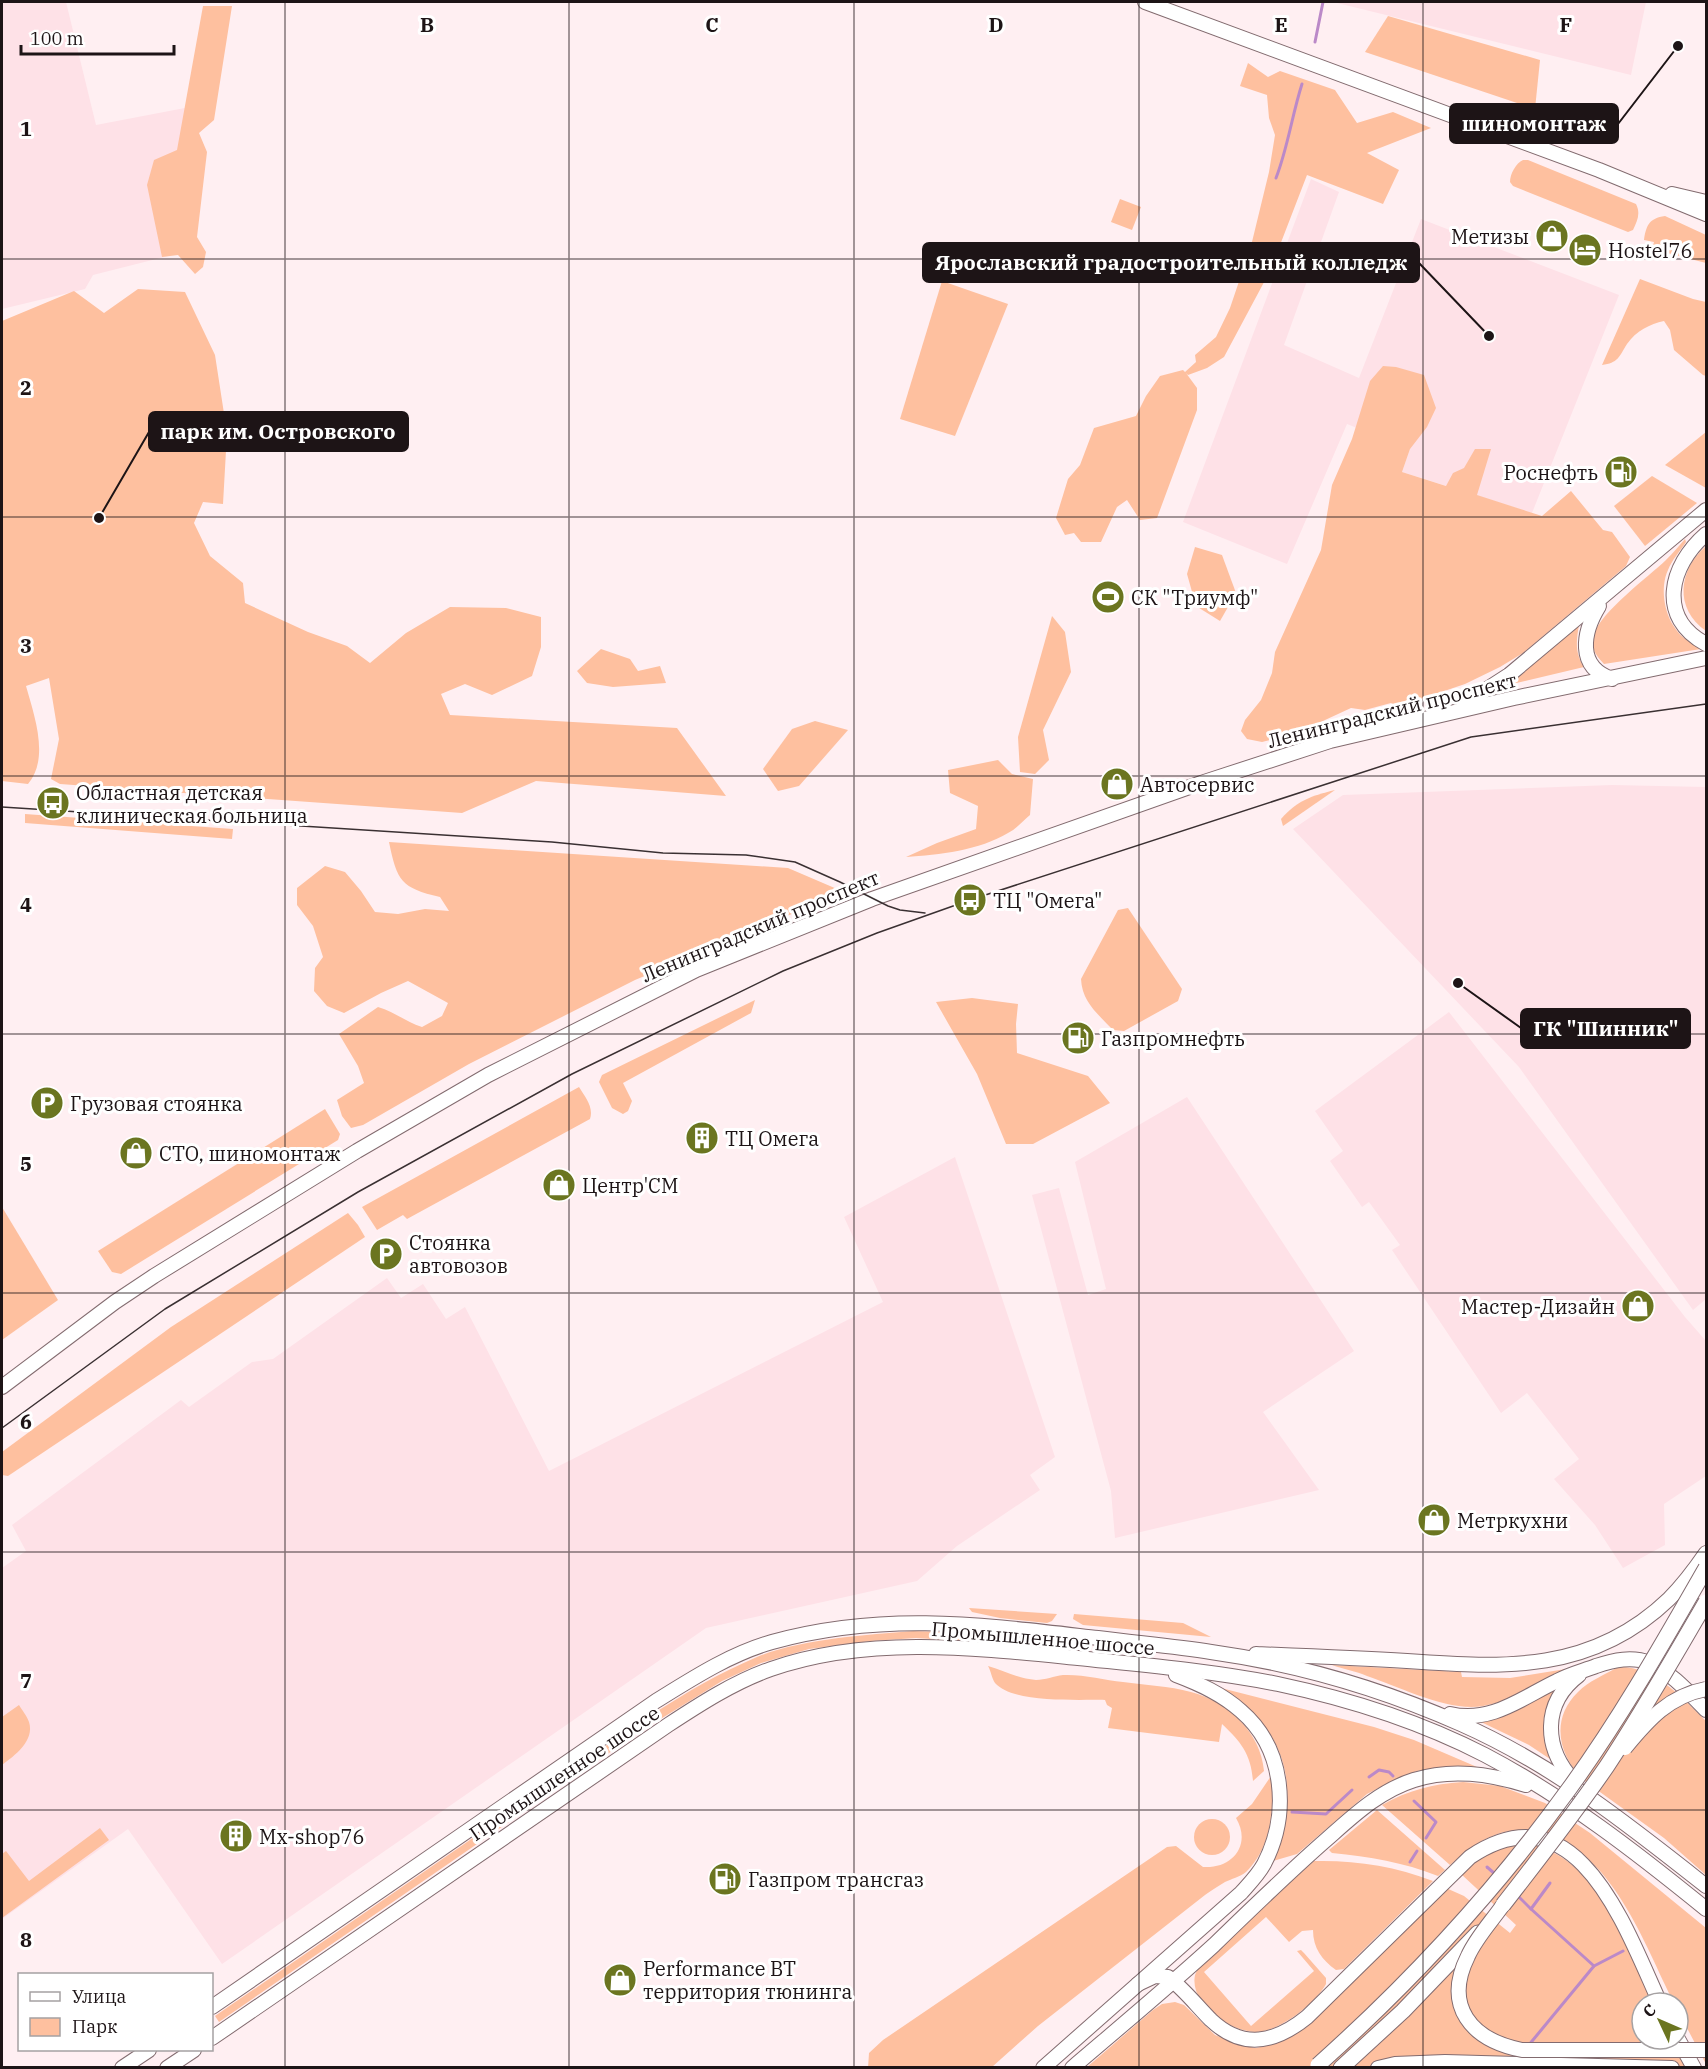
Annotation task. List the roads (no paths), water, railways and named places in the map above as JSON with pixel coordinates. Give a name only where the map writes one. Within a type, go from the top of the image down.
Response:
[{"type":"highway","points":[[1315,2067],[1401,1988],[1464,1921],[1526,1847],[1601,1742],[1707,1568]]},
{"type":"highway","points":[[1341,2067],[1403,2011],[1503,1905],[1588,1799],[1707,1602]]},
{"type":"main road","points":[[1145,2],[1681,200],[1707,214]]},
{"type":"main road","points":[[1681,200],[1707,202]]},
{"type":"main road","points":[[1449,712],[1509,675],[1707,510]]},
{"type":"main road","points":[[1688,525],[1703,537],[1688,554],[1679,570],[1673,586],[1673,601],[1678,618],[1685,628],[1707,644]]},
{"type":"main road","points":[[1605,597],[1586,632],[1585,647],[1594,668],[1601,675],[1612,679]]},
{"type":"main road","name":"Ленинградский проспект","points":[[2,1387],[115,1302],[154,1276],[357,1151],[488,1075],[696,970],[872,899],[1201,783],[1330,741],[1449,712],[1707,658]]},
{"type":"main road","name":"Ленинградский проспект","points":[[1612,679],[1707,668]]},
{"type":"main road","points":[[1213,1652],[1507,1666],[1557,1660],[1579,1654],[1621,1635],[1655,1612],[1682,1586],[1707,1553]]},
{"type":"main road","name":"Промышленное шоссе","points":[[213,2006],[656,1701],[722,1662],[746,1651],[807,1634],[886,1623],[922,1622],[1000,1626],[1213,1652],[1305,1670],[1362,1686],[1462,1724],[1556,1775],[1707,1886]]},
{"type":"main road","name":"Промышленное шоссе","points":[[213,2037],[693,1709],[772,1668],[839,1653],[933,1646],[990,1649],[1158,1667],[1278,1684],[1337,1699],[1410,1722],[1485,1755],[1556,1796],[1660,1871],[1707,1909]]},
{"type":"main road","points":[[1416,1706],[1460,1716],[1494,1713],[1555,1682],[1591,1668],[1627,1659],[1652,1664],[1677,1682],[1707,1710]]},
{"type":"main road","points":[[1043,2067],[1241,1893],[1260,1869],[1277,1832],[1280,1793],[1277,1772],[1263,1737],[1242,1712],[1217,1693],[1158,1667]]},
{"type":"main road","points":[[1591,1668],[1566,1687],[1558,1699],[1551,1725],[1554,1750],[1567,1773],[1588,1799],[1641,1728],[1656,1713],[1686,1694],[1707,1689]]},
{"type":"main road","points":[[1072,2067],[1194,1963],[1306,1857],[1356,1814],[1397,1787],[1433,1776],[1470,1773],[1510,1780],[1556,1796]]},
{"type":"main road","points":[[1138,1984],[1159,1976],[1168,1977],[1219,2027],[1242,2038],[1265,2039],[1288,2031],[1307,2017],[1458,1866],[1484,1847],[1498,1841],[1534,1836],[1556,1844],[1590,1872],[1618,1913],[1654,1991]]},
{"type":"main road","points":[[1503,1905],[1469,1953],[1458,1986],[1462,2011],[1474,2030],[1508,2048],[1522,2050],[1707,2050]]},
{"type":"main road","points":[[1173,1981],[1169,1966],[1179,1949]]},
{"type":"main road","points":[[1191,1999],[1187,1992],[1186,1982],[1194,1963]]},
{"type":"main road","points":[[1152,1999],[1183,1995],[1191,1999]]},
{"type":"main road","points":[[122,2067],[146,2051]]},
{"type":"main road","points":[[167,2067],[191,2051]]},
{"type":"main road","points":[[1685,2051],[1694,2067]]},
{"type":"main road","points":[[1378,2067],[1436,2062],[1672,2067]]},
{"type":"waterway","points":[[1315,42],[1323,2]]},
{"type":"waterway","points":[[1276,178],[1302,84]]},
{"type":"waterway","points":[[1369,1777],[1379,1770],[1389,1772],[1393,1776]]},
{"type":"waterway","points":[[1292,1812],[1326,1814],[1352,1790]]},
{"type":"waterway","points":[[1414,1801],[1436,1822],[1426,1838]]},
{"type":"waterway","points":[[1410,1862],[1417,1851]]},
{"type":"waterway","points":[[1487,1867],[1495,1874]]},
{"type":"waterway","points":[[1550,1883],[1531,1909],[1594,1966]]},
{"type":"waterway","points":[[1517,1895],[1531,1909]]},
{"type":"waterway","points":[[1528,2046],[1594,1966],[1623,1951]]},
{"type":"tram line","points":[[2,1428],[165,1309],[358,1192],[572,1074],[783,971],[877,933],[970,900],[1471,737],[1706,704]]},
{"type":"tram line","points":[[2,807],[552,842],[663,853],[746,855],[795,862],[888,906],[925,913]]},
{"type":"place","name":"шиномонтаж","points":[[1678,46]]},
{"type":"place","name":"Метизы","points":[[1552,236]]},
{"type":"place","name":"Hostel76","points":[[1585,250]]},
{"type":"place","name":"Ярославский градостроительный колледж","points":[[1489,336]]},
{"type":"place","name":"Роснефть","points":[[1621,472]]},
{"type":"place","name":"парк им. Островского","points":[[99,518]]},
{"type":"place","name":"СК \"Триумф\"","points":[[1108,597]]},
{"type":"place","name":"Автосервис","points":[[1117,784]]},
{"type":"place","name":"Областная детская клиническая больница","points":[[53,803]]},
{"type":"place","name":"ТЦ \"Омега\"","points":[[970,900]]},
{"type":"place","name":"ГК \"Шинник\"","points":[[1458,983]]},
{"type":"place","name":"Газпромнефть","points":[[1078,1038]]},
{"type":"place","name":"Грузовая стоянка","points":[[47,1103]]},
{"type":"place","name":"ТЦ Омега","points":[[702,1138]]},
{"type":"place","name":"СТО, шиномонтаж","points":[[136,1153]]},
{"type":"place","name":"Центр'СМ","points":[[559,1185]]},
{"type":"place","name":"Стоянка автовозов","points":[[386,1254]]},
{"type":"place","name":"Мастер-Дизайн","points":[[1638,1306]]},
{"type":"place","name":"Метркухни","points":[[1434,1520]]},
{"type":"place","name":"Mx-shop76","points":[[236,1836]]},
{"type":"place","name":"Газпром трансгаз","points":[[725,1879]]},
{"type":"place","name":"Performance BT территория тюнинга","points":[[620,1980]]}]
